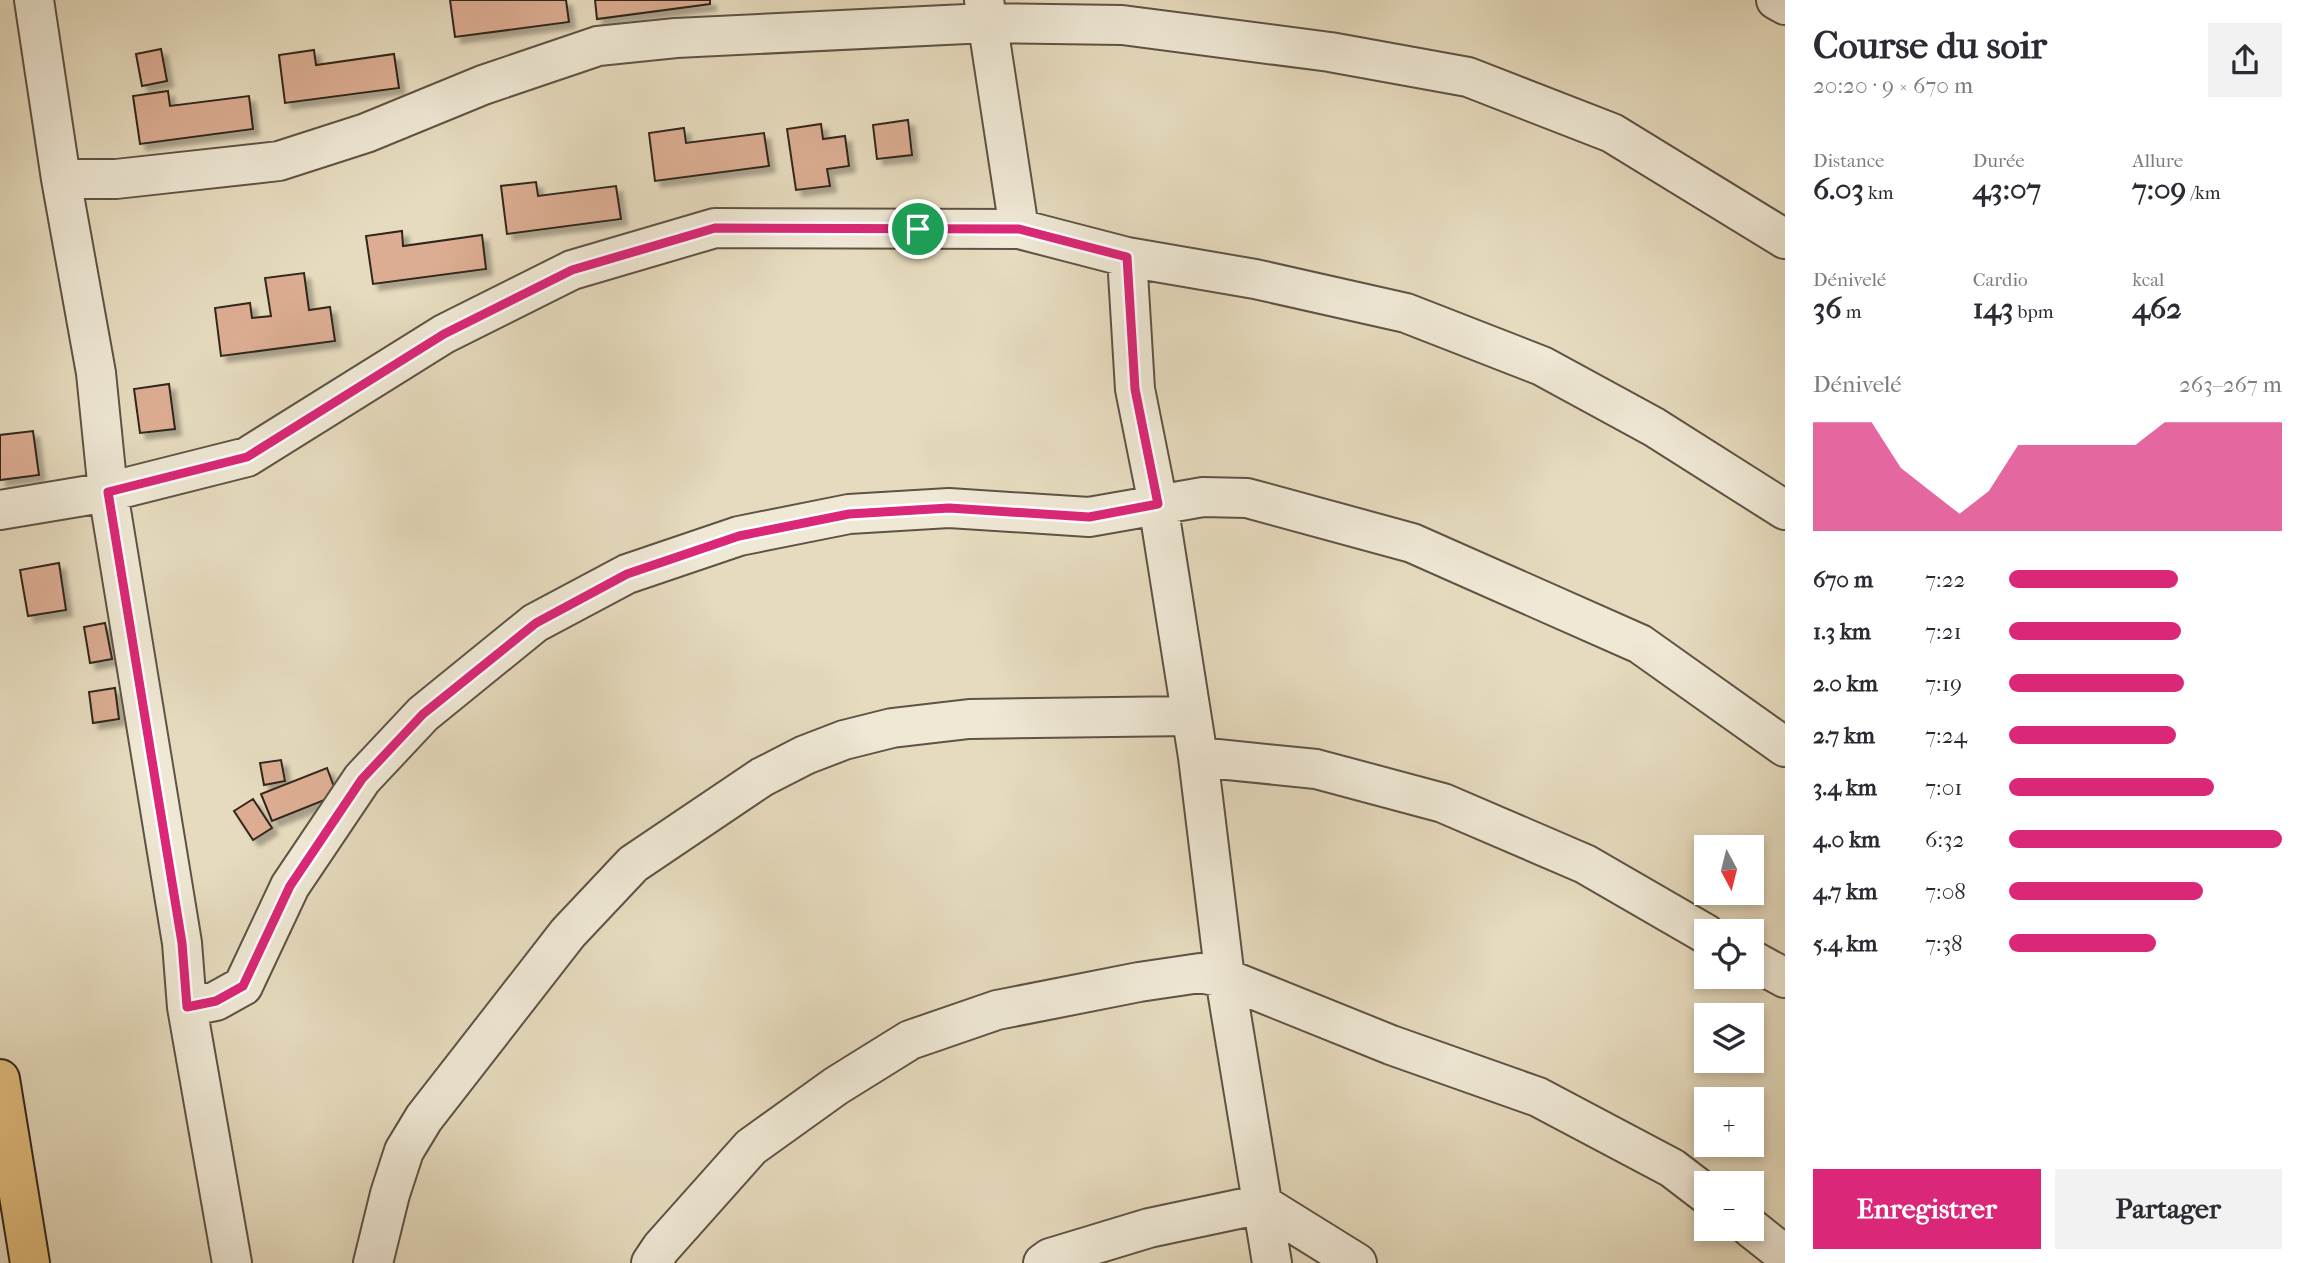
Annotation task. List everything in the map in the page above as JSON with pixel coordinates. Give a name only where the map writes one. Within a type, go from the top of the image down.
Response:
[{"type":"highway","points":[[0,1079],[30,1263]]},
{"type":"street","points":[[34,0],[61,179],[96,373],[108,492],[182,943],[187,1007],[232,1263]]},
{"type":"street","points":[[1776,0],[1785,5]]},
{"type":"street","points":[[61,179],[116,179],[279,161],[366,133],[484,85],[598,46],[985,11],[1122,25],[1330,52],[1468,77],[1612,133],[1785,239]]},
{"type":"street","points":[[985,11],[1019,229]]},
{"type":"street","points":[[0,510],[108,492],[247,457],[444,334],[572,270],[715,228],[1019,229],[1127,257],[1255,279],[1406,313],[1542,366],[1654,427],[1785,510]]},
{"type":"street","points":[[1127,257],[1135,389],[1158,504],[1198,757],[1225,978],[1272,1263]]},
{"type":"street","points":[[187,1007],[216,1001],[243,986],[290,886],[362,779],[423,714],[536,623],[627,574],[739,536],[849,514],[949,508],[1089,517],[1203,497],[1247,498],[1412,543],[1640,644],[1785,747]]},
{"type":"street","points":[[373,1263],[404,1151],[424,1118],[568,933],[632,864],[762,777],[805,755],[844,740],[892,728],[969,719],[1190,716]]},
{"type":"street","points":[[1198,757],[1316,769],[1443,803],[1585,864],[1694,927]]},
{"type":"street","points":[[1764,967],[1785,978]]},
{"type":"street","points":[[651,1263],[661,1248],[751,1147],[836,1086],[910,1040],[997,1010],[1127,984],[1200,973],[1225,978],[1391,1045],[1538,1097],[1672,1168],[1694,1185]]},
{"type":"street","points":[[1043,1263],[1050,1258],[1149,1228],[1262,1204],[1357,1263]]},
{"type":"street","points":[[1764,1238],[1785,1255]]},
{"type":"building","points":[[450,0],[566,0],[569,22],[455,37]]},
{"type":"building","points":[[595,0],[710,0],[710,4],[597,19]]},
{"type":"building","points":[[161,49],[167,81],[142,86],[136,54]]},
{"type":"building","points":[[314,50],[316,65],[394,54],[399,88],[285,103],[279,55]]},
{"type":"building","points":[[168,91],[170,106],[249,96],[253,129],[140,144],[133,96]]},
{"type":"building","points":[[908,120],[912,155],[877,159],[873,125]]},
{"type":"building","points":[[821,124],[823,139],[845,136],[849,166],[827,169],[830,186],[796,190],[787,129]]},
{"type":"building","points":[[684,128],[686,143],[764,133],[769,166],[655,181],[649,133]]},
{"type":"building","points":[[536,182],[538,196],[616,186],[621,219],[507,234],[501,186]]},
{"type":"building","points":[[402,231],[403,246],[482,235],[486,269],[373,284],[366,236]]},
{"type":"building","points":[[304,273],[309,310],[330,307],[335,341],[221,356],[215,308],[250,303],[252,318],[271,316],[265,278]]},
{"type":"building","points":[[169,384],[175,429],[140,433],[134,389]]},
{"type":"building","points":[[33,431],[39,475],[0,480],[0,435]]},
{"type":"building","points":[[59,563],[66,610],[28,616],[20,570]]},
{"type":"building","points":[[105,623],[112,659],[90,663],[84,627]]},
{"type":"building","points":[[115,688],[119,719],[93,723],[89,692]]},
{"type":"building","points":[[281,760],[285,781],[264,785],[260,763]]},
{"type":"building","points":[[327,768],[337,795],[272,821],[261,794]]},
{"type":"building","points":[[253,799],[272,828],[253,840],[234,811]]},
{"type":"route","points":[[715,228],[918,229],[1019,229],[1127,257],[1135,389],[1158,504],[1089,517],[949,508],[849,514],[739,536],[627,574],[536,623],[423,714],[362,779],[290,886],[243,986],[216,1001],[187,1007],[182,943],[108,492],[247,457],[444,334],[572,270],[715,228]]}]
